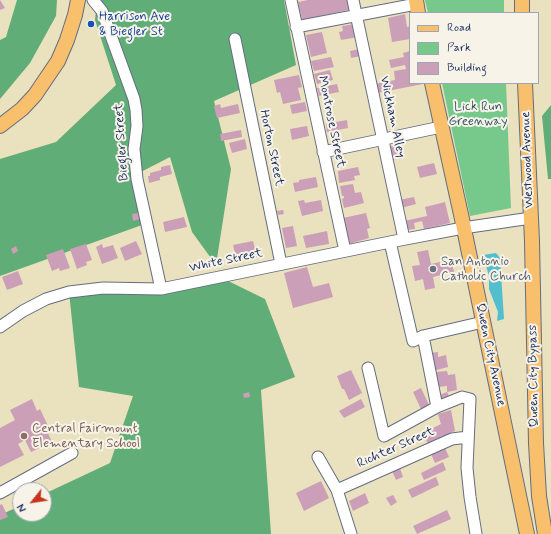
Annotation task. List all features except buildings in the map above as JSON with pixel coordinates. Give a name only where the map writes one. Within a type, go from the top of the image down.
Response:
[{"type":"main road","points":[[0,126],[22,109],[35,95],[58,61],[67,40],[78,0]]},
{"type":"main road","points":[[522,0],[522,12]]},
{"type":"main road","name":"Queen City Avenue","points":[[432,84],[464,228],[526,534]]},
{"type":"main road","name":"Westwood Avenue","points":[[525,84],[531,218]]},
{"type":"main road","name":"Queen City Bypass","points":[[531,218],[536,443],[539,496],[545,534]]},
{"type":"street","name":"Biegler Street","points":[[93,0],[102,11],[134,99],[137,126],[134,149],[136,171],[161,289]]},
{"type":"street","name":"Montrose Street","points":[[291,0],[344,251]]},
{"type":"street","name":"Wickham Alley","points":[[353,0],[404,239]]},
{"type":"street","points":[[296,27],[417,6]]},
{"type":"street","name":"Horton Street","points":[[235,39],[281,264]]},
{"type":"street","points":[[323,152],[441,127]]},
{"type":"street","name":"Westwood Avenue","points":[[464,228],[531,218]]},
{"type":"street","name":"White Street","points":[[0,327],[23,311],[46,299],[69,292],[103,288],[161,289],[464,228]]},
{"type":"street","points":[[390,242],[413,341],[423,336],[483,322]]},
{"type":"street","points":[[423,336],[437,407]]},
{"type":"street","points":[[368,368],[384,436],[437,407],[462,397],[470,400],[467,468],[476,534]]},
{"type":"street","name":"Richter Street","points":[[337,490],[452,439],[468,437]]},
{"type":"street","points":[[0,493],[72,453]]},
{"type":"street","points":[[318,457],[337,490],[351,534]]},
{"type":"green space","points":[[17,0],[57,0],[56,16],[30,63],[0,99],[0,40],[6,37]]},
{"type":"green space","points":[[97,0],[284,0],[296,65],[214,101],[231,169],[216,265],[192,232],[170,157],[133,176],[142,225],[0,276],[0,159],[56,142],[116,85],[95,20]]},
{"type":"green space","points":[[425,0],[504,0],[504,12],[428,12]]},
{"type":"green space","name":"Lick Run Greenway","points":[[442,84],[506,84],[511,208],[470,216]]},
{"type":"green space","points":[[551,105],[551,179],[548,179],[542,116]]},
{"type":"green space","points":[[220,277],[265,299],[295,377],[261,390],[271,534],[0,534],[0,515],[12,510],[12,522],[52,522],[52,490],[110,463],[133,396],[79,387],[69,292],[131,289]]},
{"type":"water","points":[[496,253],[500,258],[504,319],[497,321],[498,312],[489,289],[489,276],[483,255]]},
{"type":"place","name":"Harrison Ave & Biegler St","points":[[91,24]]},
{"type":"place","name":"San Antonio Catholic Church","points":[[433,269]]},
{"type":"place","name":"Central Fairmount Elementary School","points":[[24,436]]}]
